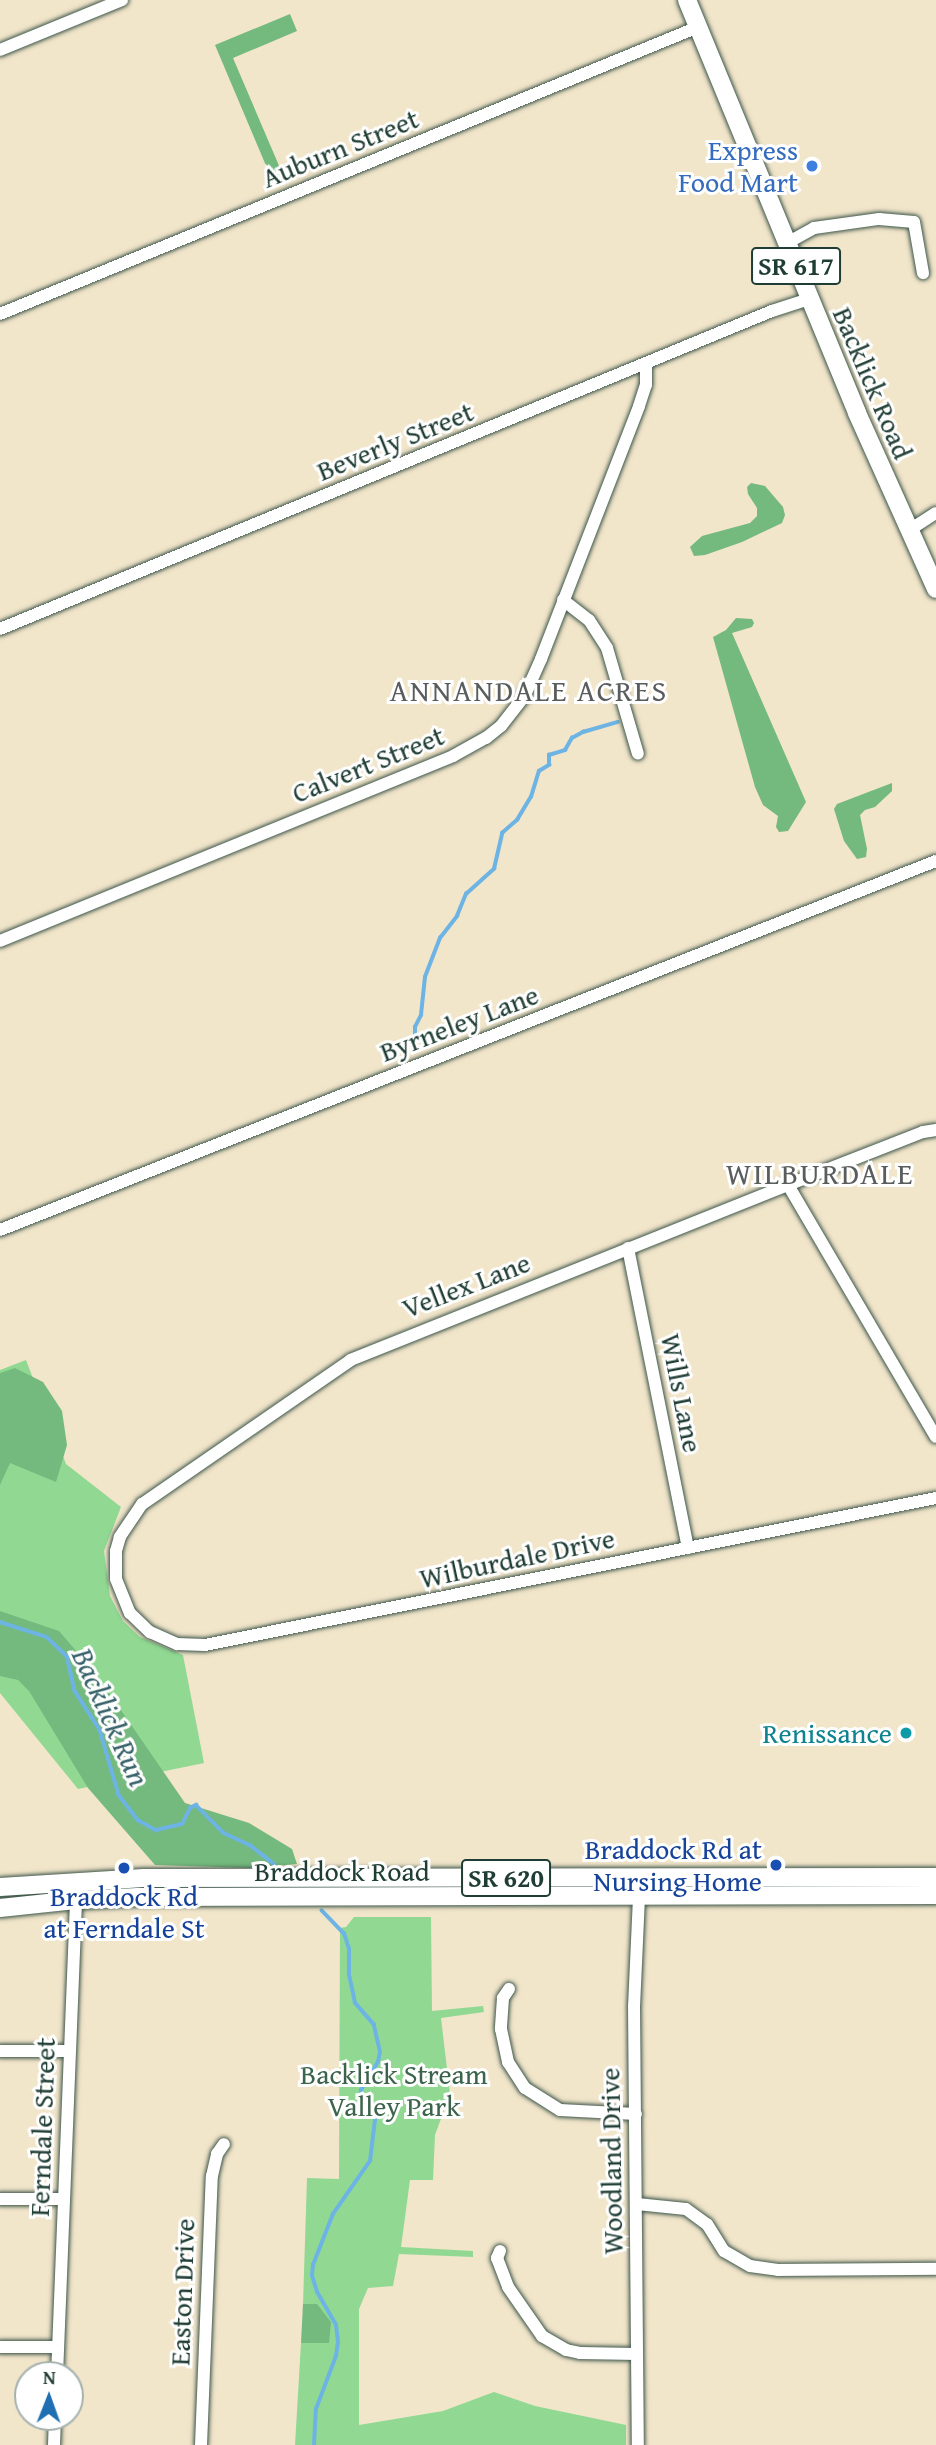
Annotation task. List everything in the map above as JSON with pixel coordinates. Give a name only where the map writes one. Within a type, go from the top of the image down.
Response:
[{"type":"main road","name":"Backlick Road","points":[[687,0],[809,299],[908,531],[936,589]]},
{"type":"main road","name":"Braddock Road","points":[[0,1887],[77,1880],[936,1877]]},
{"type":"main road","name":"Braddock Road","points":[[0,1908],[76,1900],[936,1895]]},
{"type":"street","points":[[0,50],[122,0]]},
{"type":"street","name":"Auburn Street","points":[[0,314],[698,27]]},
{"type":"street","points":[[787,243],[814,228],[879,219],[914,222],[923,273]]},
{"type":"street","name":"Beverly Street","points":[[0,629],[646,363],[809,299]]},
{"type":"street","name":"Calvert Street","points":[[0,941],[470,748],[501,726],[525,695],[563,600],[639,406],[646,385],[646,363]]},
{"type":"street","points":[[908,531],[936,513]]},
{"type":"street","points":[[563,600],[590,620],[607,648],[638,754]]},
{"type":"street","name":"Byrneley Lane","points":[[0,1230],[936,862]]},
{"type":"street","name":"Vellex Lane","points":[[123,1601],[115,1565],[118,1544],[126,1524],[142,1504],[360,1355],[923,1132],[936,1130]]},
{"type":"street","points":[[788,1185],[936,1437]]},
{"type":"street","name":"Wills Lane","points":[[628,1248],[688,1548]]},
{"type":"street","name":"Wilburdale Drive","points":[[123,1601],[139,1623],[163,1639],[184,1645],[205,1645],[936,1498]]},
{"type":"street","name":"Woodland Drive","points":[[630,1878],[639,1897],[635,2006],[638,2445]]},
{"type":"street","name":"Ferndale Street","points":[[58,2361],[77,1880]]},
{"type":"street","points":[[509,1989],[503,1998],[501,2012],[503,2039],[508,2062],[525,2088],[560,2110],[636,2113]]},
{"type":"street","points":[[0,2052],[70,2051]]},
{"type":"street","name":"Easton Drive","points":[[201,2445],[212,2176],[217,2154],[224,2144]]},
{"type":"street","points":[[0,2199],[64,2199]]},
{"type":"street","points":[[636,2204],[686,2209],[707,2224],[724,2251],[750,2266],[778,2270],[936,2269]]},
{"type":"street","points":[[500,2251],[497,2258],[508,2287],[542,2336],[566,2350],[580,2353],[637,2354]]},
{"type":"street","points":[[0,2347],[58,2347]]},
{"type":"green space","points":[[290,14],[297,31],[233,58],[286,182],[275,187],[215,45]]},
{"type":"green space","points":[[751,483],[765,486],[783,507],[785,515],[782,523],[742,542],[705,555],[694,556],[690,547],[702,536],[750,523],[757,516],[757,508],[748,494],[747,487]]},
{"type":"green space","points":[[736,618],[752,619],[754,623],[752,627],[732,633],[806,802],[788,831],[779,832],[776,827],[778,816],[763,805],[755,787],[713,637],[726,630]]},
{"type":"green space","points":[[892,783],[892,791],[875,807],[860,815],[867,849],[866,857],[857,859],[844,841],[834,809],[837,804]]},
{"type":"green space","points":[[26,1360],[66,1464],[121,1507],[104,1551],[110,1596],[123,1621],[140,1637],[183,1655],[204,1763],[78,1789],[0,1693],[0,1370]]},
{"type":"green space","points":[[15,1368],[43,1382],[62,1411],[67,1445],[56,1482],[10,1463],[0,1485],[0,1373]]},
{"type":"green space","points":[[0,1611],[59,1631],[96,1674],[185,1803],[249,1823],[292,1849],[297,1864],[250,1868],[155,1865],[88,1788],[29,1691],[18,1680],[0,1676]]},
{"type":"green space","name":"Backlick Stream Valley Park","points":[[354,1917],[431,1917],[432,2011],[483,2006],[484,2012],[441,2018],[450,2094],[435,2135],[433,2180],[410,2180],[401,2247],[473,2251],[473,2257],[399,2254],[393,2286],[368,2288],[359,2309],[359,2425],[443,2411],[494,2392],[535,2406],[626,2425],[626,2445],[295,2445],[301,2343],[329,2343],[303,2304],[307,2178],[339,2179],[340,1928],[346,1927]]},
{"type":"green space","points":[[303,2304],[317,2304],[331,2322],[329,2343],[301,2343]]},
{"type":"waterway","points":[[415,1043],[415,1027],[421,1015],[425,977],[440,938],[457,916],[466,894],[494,869],[502,833],[517,820],[531,797],[539,771],[549,765],[549,755],[565,750],[572,738],[583,732],[618,722]]},
{"type":"waterway","name":"Backlick Run","points":[[0,1622],[47,1637],[67,1656],[75,1691],[100,1730],[119,1795],[138,1820],[156,1830],[182,1824],[190,1808],[196,1805],[224,1833],[250,1845],[274,1864]]},
{"type":"waterway","name":"Backlick Run","points":[[314,2445],[316,2409],[336,2356],[338,2342],[336,2325],[317,2292],[312,2276],[313,2265],[333,2214],[370,2161],[375,2120],[372,2111],[360,2101],[361,2090],[378,2062],[380,2052],[374,2025],[355,2003],[349,1974],[349,1949],[344,1934],[322,1911]]},
{"type":"place","name":"Express Food Mart","points":[[812,166]]},
{"type":"place","name":"Renissance","points":[[906,1733]]},
{"type":"place","name":"Braddock Rd at Nursing Home","points":[[776,1865]]},
{"type":"place","name":"Braddock Rd at Ferndale St","points":[[124,1868]]},
{"type":"district","name":"ANNANDALE ACRES","points":[[529,690]]},
{"type":"district","name":"WILBURDALE","points":[[820,1173]]}]
